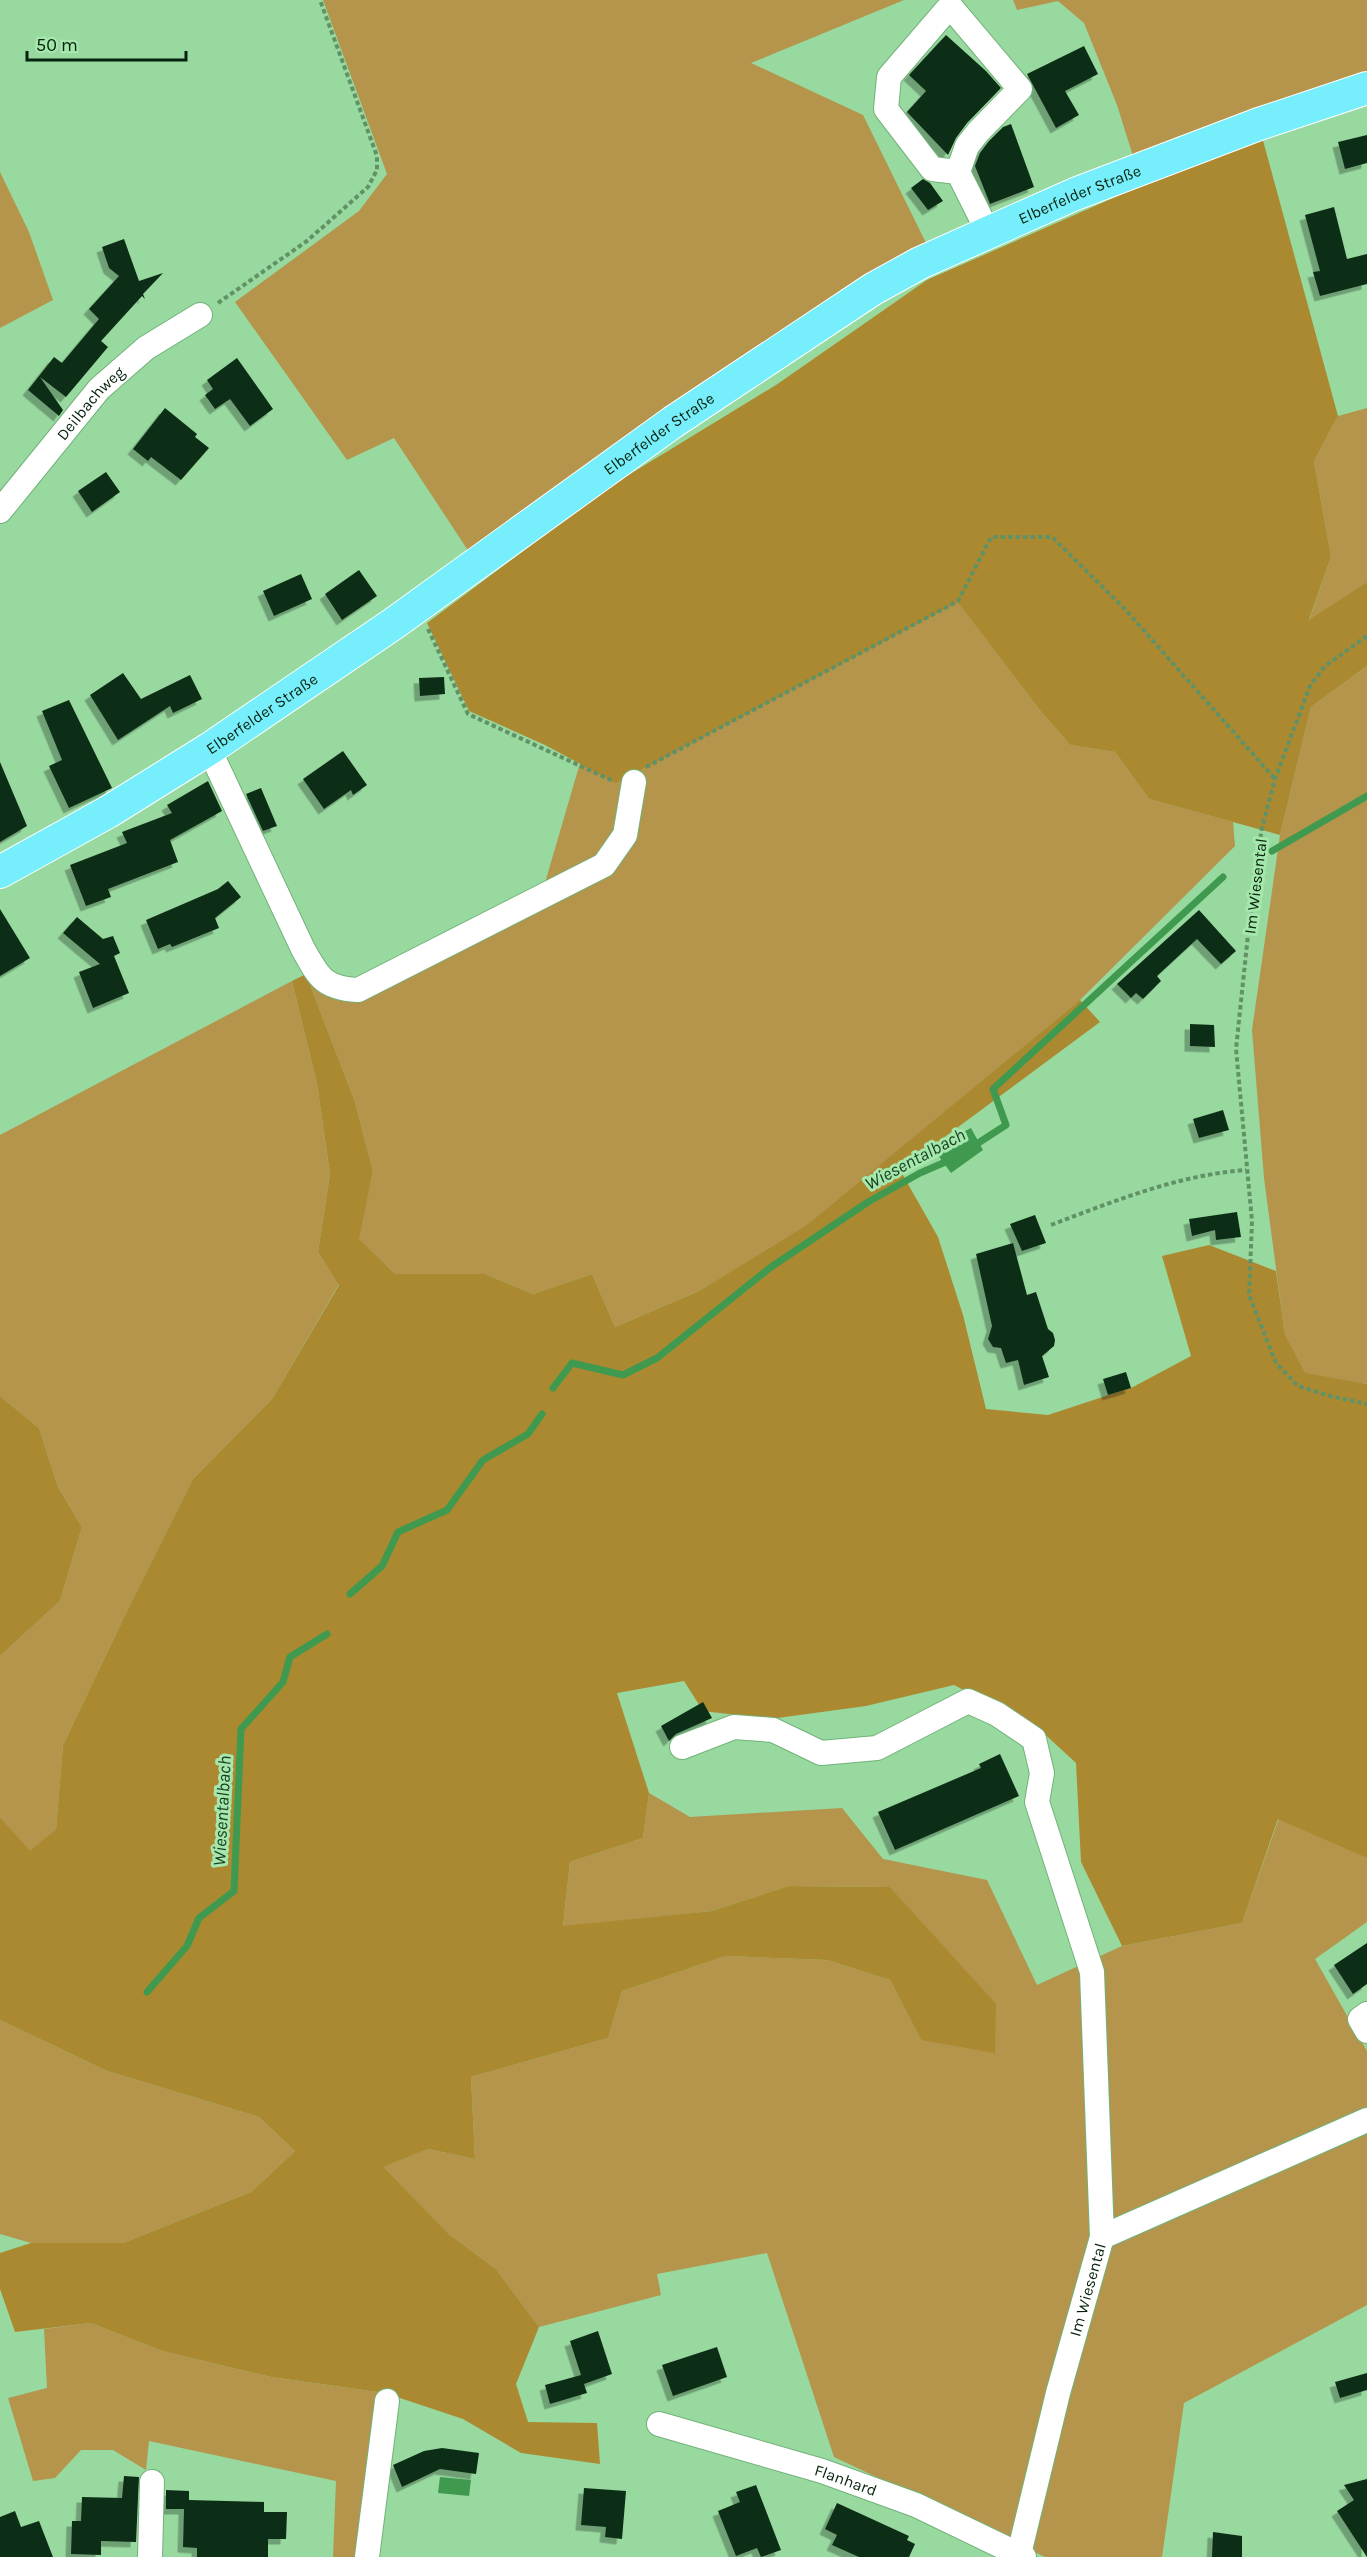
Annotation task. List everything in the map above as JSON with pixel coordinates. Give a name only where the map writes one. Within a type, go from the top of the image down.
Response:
[{"type":"main road","name":"Elberfelder Straße","points":[[0,872],[108,812],[209,749],[393,624],[673,422],[901,273],[1075,194],[1259,124],[1367,88]]},
{"type":"street","points":[[958,172],[932,169],[886,109],[889,77],[950,6],[1020,89],[967,146],[958,172],[988,232]]},
{"type":"street","name":"Deilbachweg","points":[[0,512],[99,389],[146,348],[200,315]]},
{"type":"street","points":[[209,749],[319,978],[339,989],[358,990],[604,865],[625,836],[629,779]]},
{"type":"street","points":[[682,1747],[734,1726],[773,1730],[821,1753],[877,1748],[968,1701],[998,1714],[1034,1739],[1041,1773],[1037,1802],[1092,1972],[1102,2237]]},
{"type":"street","points":[[1367,2014],[1360,2019],[1367,2031]]},
{"type":"street","name":"Im Wiesental","points":[[1021,2556],[1058,2393],[1102,2237],[1367,2120]]},
{"type":"street","points":[[366,2557],[387,2401]]},
{"type":"street","name":"Flanhard","points":[[659,2424],[822,2471],[895,2497],[1021,2556]]},
{"type":"street","points":[[150,2557],[152,2482]]},
{"type":"path","points":[[200,315],[307,241],[368,186],[377,170],[377,156],[320,0]]},
{"type":"path","points":[[426,624],[468,714],[629,779],[958,601],[991,537],[1052,537],[1123,607],[1275,779]]},
{"type":"path","name":"Im Wiesental","points":[[1367,636],[1325,666],[1310,686],[1275,779],[1262,828],[1254,877],[1236,1049],[1252,1221],[1249,1295],[1276,1363],[1298,1386],[1367,1404]]},
{"type":"path","points":[[1051,1225],[1125,1197],[1200,1176],[1246,1170]]},
{"type":"shaded area","points":[[323,0],[904,0],[751,63],[863,115],[928,247],[471,555],[394,438],[347,460],[235,302],[359,211],[387,174]]},
{"type":"shaded area","points":[[1013,0],[1367,0],[1367,79],[1133,156],[1117,105],[1084,23],[1058,1],[1017,10]]},
{"type":"shaded area","points":[[1261,133],[1338,416],[1314,461],[1331,557],[1309,620],[1367,582],[1367,666],[1311,707],[1280,835],[1149,799],[1115,752],[1070,745],[1039,709],[958,602],[616,783],[545,745],[469,711],[427,623],[609,487],[776,385],[927,280]]},
{"type":"shaded area","points":[[0,172],[29,232],[53,300],[0,328]]},
{"type":"shaded area","points":[[1367,408],[1367,582],[1309,621],[1331,557],[1314,461],[1338,416]]},
{"type":"shaded area","points":[[958,601],[1039,709],[1070,745],[1115,752],[1149,799],[1233,822],[1235,846],[1080,1000],[808,1225],[699,1291],[615,1327],[592,1274],[533,1294],[485,1274],[395,1274],[358,1239],[373,1171],[355,1102],[306,974],[356,984],[542,893],[580,763],[617,782]]},
{"type":"shaded area","points":[[1367,666],[1367,1384],[1304,1374],[1285,1336],[1264,1178],[1252,1030],[1280,835],[1311,707]]},
{"type":"shaded area","points":[[306,974],[355,1102],[373,1171],[359,1239],[395,1274],[485,1274],[533,1294],[592,1274],[615,1327],[699,1291],[807,1225],[1080,1000],[1100,1022],[900,1170],[938,1237],[963,1315],[986,1409],[1048,1415],[1133,1387],[1191,1356],[1162,1256],[1209,1245],[1276,1271],[1285,1335],[1305,1373],[1367,1384],[1367,1858],[1278,1819],[1242,1923],[1122,1946],[1081,1862],[1076,1763],[1038,1728],[954,1685],[866,1706],[770,1719],[703,1711],[684,1681],[617,1693],[649,1793],[643,1838],[570,1862],[563,1926],[712,1911],[788,1886],[890,1887],[996,2004],[995,2053],[921,2040],[890,1980],[827,1960],[726,1956],[622,1991],[608,2038],[471,2077],[475,2159],[428,2149],[383,2167],[450,2235],[496,2269],[539,2327],[516,2384],[528,2422],[597,2423],[600,2464],[521,2453],[463,2419],[385,2393],[271,2377],[162,2351],[91,2323],[15,2332],[0,2289],[0,2253],[31,2243],[123,2243],[251,2192],[295,2151],[259,2117],[107,2071],[0,2020],[0,1817],[30,1851],[56,1829],[63,1745],[193,1479],[272,1399],[339,1285],[318,1252],[330,1174],[317,1084],[292,981]]},
{"type":"shaded area","points":[[292,981],[317,1084],[330,1174],[318,1252],[339,1284],[272,1399],[193,1479],[63,1745],[56,1829],[30,1852],[0,1817],[0,1656],[60,1601],[82,1527],[58,1487],[39,1428],[0,1396],[0,1135]]},
{"type":"shaded area","points":[[971,1128],[983,1150],[951,1173],[935,1151],[955,1136]]},
{"type":"shaded area","points":[[0,1396],[39,1428],[58,1487],[82,1527],[60,1601],[0,1656]]},
{"type":"shaded area","points":[[649,1793],[690,1817],[842,1808],[883,1859],[987,1880],[1037,1985],[1122,1946],[1242,1923],[1280,1815],[1367,1858],[1367,1922],[1315,1959],[1367,2051],[1367,2305],[1184,2403],[1162,2557],[1045,2557],[834,2457],[767,2253],[657,2274],[661,2295],[539,2327],[496,2269],[450,2235],[382,2167],[428,2149],[475,2159],[471,2077],[608,2038],[622,1991],[726,1956],[827,1960],[890,1980],[921,2040],[928,1930],[890,1887],[788,1886],[712,1911],[563,1927],[570,1862],[643,1838]]},
{"type":"shaded area","points":[[0,2020],[107,2071],[259,2117],[295,2151],[251,2192],[123,2243],[31,2243],[0,2234]]},
{"type":"shaded area","points":[[91,2323],[162,2351],[271,2377],[385,2393],[363,2557],[333,2557],[336,2481],[149,2441],[146,2470],[113,2450],[81,2450],[55,2478],[33,2481],[8,2398],[47,2388],[44,2329]]},
{"type":"shaded area","points":[[440,2477],[471,2480],[469,2496],[438,2493]]},
{"type":"building","points":[[946,35],[986,71],[1001,88],[967,123],[956,138],[948,155],[907,112],[926,91],[909,75]]},
{"type":"building","points":[[1084,46],[1098,74],[1065,91],[1079,115],[1056,128],[1027,74]]},
{"type":"building","points":[[1011,124],[1034,187],[990,204],[975,166],[980,153],[989,141],[1003,127]]},
{"type":"building","points":[[1367,135],[1367,163],[1345,169],[1338,142]]},
{"type":"building","points":[[923,179],[930,183],[943,201],[928,210],[911,188]]},
{"type":"building","points":[[1334,207],[1347,259],[1367,254],[1367,284],[1320,296],[1313,272],[1320,271],[1305,215]]},
{"type":"building","points":[[124,239],[139,281],[163,273],[143,294],[145,299],[142,296],[101,341],[108,347],[66,397],[40,377],[63,410],[59,416],[28,390],[54,357],[62,363],[99,319],[89,309],[119,276],[109,268],[102,247]]},
{"type":"building","points":[[237,358],[273,409],[250,426],[230,399],[215,409],[205,395],[213,389],[207,380]]},
{"type":"building","points":[[165,408],[197,434],[195,437],[209,448],[181,480],[151,457],[148,461],[133,449]]},
{"type":"building","points":[[106,472],[120,492],[92,512],[78,491]]},
{"type":"building","points":[[359,570],[377,596],[342,620],[325,594]]},
{"type":"building","points":[[301,574],[312,599],[274,616],[263,591]]},
{"type":"building","points":[[123,673],[141,699],[190,675],[202,699],[173,713],[170,706],[118,740],[90,695]]},
{"type":"building","points":[[444,677],[445,694],[420,696],[419,678]]},
{"type":"building","points":[[69,700],[112,788],[69,808],[49,766],[62,760],[42,711]]},
{"type":"building","points":[[343,751],[367,785],[353,795],[351,790],[324,809],[303,779]]},
{"type":"building","points":[[0,762],[27,826],[0,842]]},
{"type":"building","points":[[208,781],[222,811],[170,840],[178,862],[108,889],[111,897],[86,906],[70,865],[127,843],[122,832],[172,813],[167,805]]},
{"type":"building","points":[[261,788],[277,826],[263,831],[246,794]]},
{"type":"building","points":[[228,881],[241,897],[215,918],[219,928],[172,947],[170,944],[158,949],[146,920],[218,889]]},
{"type":"building","points":[[0,909],[30,958],[0,976]]},
{"type":"building","points":[[1199,910],[1236,951],[1221,964],[1197,939],[1157,976],[1161,981],[1143,999],[1136,993],[1131,998],[1117,984]]},
{"type":"building","points":[[77,917],[103,939],[113,936],[120,953],[114,956],[129,993],[93,1008],[79,972],[100,964],[63,933]]},
{"type":"building","points":[[1190,1024],[1214,1025],[1215,1047],[1190,1046]]},
{"type":"building","points":[[1223,1110],[1229,1130],[1199,1138],[1193,1119]]},
{"type":"building","points":[[1237,1212],[1241,1237],[1216,1240],[1215,1230],[1192,1236],[1189,1219]]},
{"type":"building","points":[[1035,1215],[1046,1243],[1022,1251],[1010,1224]]},
{"type":"building","points":[[1013,1243],[1027,1295],[1036,1292],[1048,1329],[1053,1333],[1055,1340],[1054,1346],[1042,1356],[1049,1377],[1024,1385],[1018,1360],[1006,1363],[1001,1348],[993,1347],[988,1339],[992,1326],[976,1254]]},
{"type":"building","points":[[1126,1372],[1131,1388],[1108,1395],[1103,1379]]},
{"type":"building","points":[[703,1702],[712,1718],[676,1734],[669,1741],[661,1726]]},
{"type":"building","points":[[1000,1754],[1019,1796],[895,1850],[878,1812],[981,1768],[979,1764]]},
{"type":"building","points":[[1367,1943],[1367,1984],[1353,1994],[1334,1965]]},
{"type":"building","points":[[598,2331],[612,2374],[584,2384],[587,2393],[550,2404],[545,2385],[581,2375],[570,2341]]},
{"type":"building","points":[[717,2347],[727,2377],[673,2396],[662,2365]]},
{"type":"building","points":[[1367,2373],[1367,2390],[1340,2398],[1335,2382]]},
{"type":"building","points":[[442,2448],[479,2453],[476,2474],[440,2469],[402,2487],[393,2465],[424,2451]]},
{"type":"building","points":[[124,2476],[139,2477],[136,2542],[101,2541],[101,2555],[71,2554],[72,2521],[81,2521],[82,2497],[122,2498]]},
{"type":"building","points":[[1367,2479],[1367,2557],[1337,2511],[1354,2500],[1344,2485]]},
{"type":"building","points":[[756,2485],[781,2550],[761,2557],[757,2548],[736,2556],[718,2511],[740,2502],[736,2492]]},
{"type":"building","points":[[584,2488],[626,2491],[622,2539],[605,2537],[606,2527],[581,2525]]},
{"type":"building","points":[[166,2490],[189,2491],[189,2500],[264,2502],[264,2512],[287,2512],[286,2539],[268,2539],[268,2557],[197,2557],[197,2548],[183,2547],[184,2509],[166,2509]]},
{"type":"building","points":[[837,2503],[909,2536],[907,2540],[915,2544],[909,2557],[859,2557],[832,2545],[837,2535],[825,2529]]},
{"type":"building","points":[[15,2511],[21,2527],[39,2521],[53,2557],[0,2557],[0,2517]]},
{"type":"building","points":[[1213,2532],[1242,2536],[1242,2557],[1212,2557]]},
{"type":"waterway","name":"Wiesentalbach","points":[[1272,851],[1367,796]]},
{"type":"waterway","name":"Wiesentalbach","points":[[972,1147],[1006,1125],[993,1089],[1223,877]]},
{"type":"waterway","name":"Wiesentalbach","points":[[553,1388],[572,1363],[623,1375],[657,1358],[771,1267],[868,1202],[920,1173],[950,1160]]},
{"type":"waterway","name":"Wiesentalbach","points":[[350,1594],[382,1566],[398,1532],[447,1510],[483,1460],[528,1434],[542,1414]]},
{"type":"waterway","name":"Wiesentalbach","points":[[147,1992],[187,1946],[199,1918],[234,1891],[241,1729],[283,1682],[290,1657],[327,1634]]}]
